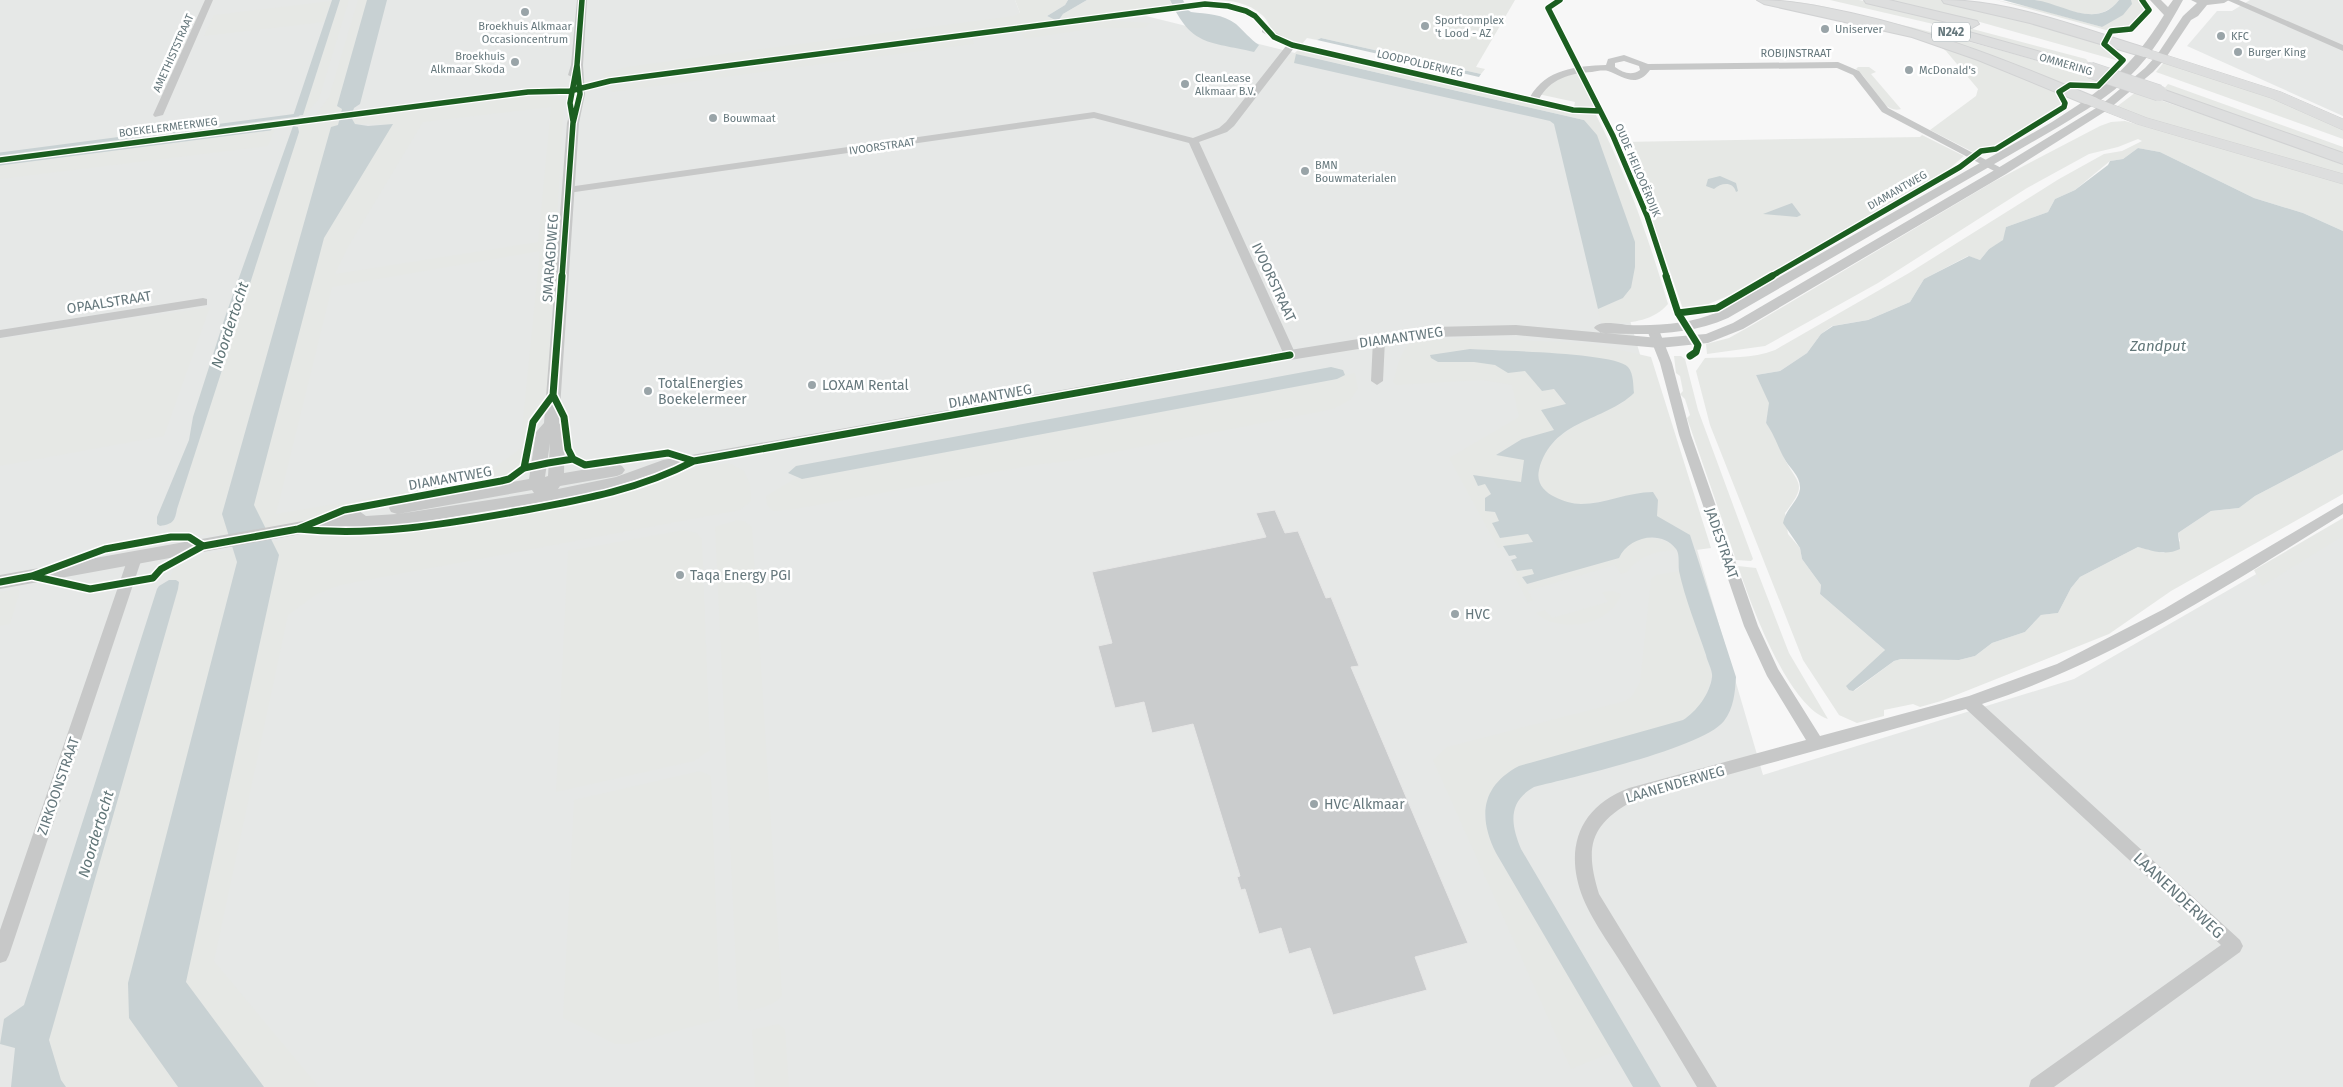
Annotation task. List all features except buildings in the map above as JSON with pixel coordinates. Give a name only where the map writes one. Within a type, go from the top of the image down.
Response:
[{"type":"highway","name":"N242","points":[[1764,0],[1870,22],[1918,35],[1996,62],[2098,104]]},
{"type":"highway","name":"OMMERING","points":[[1810,0],[2096,65]]},
{"type":"highway","name":"OMMERING","points":[[1871,0],[2010,34],[2096,65],[2343,144]]},
{"type":"highway","name":"N242","points":[[1949,0],[2034,19],[2106,40],[2148,47]]},
{"type":"highway","name":"OMMERING","points":[[2164,87],[2343,159]]},
{"type":"main road","name":"N242","points":[[2148,47],[2161,57],[2276,95],[2343,125]]},
{"type":"main road","name":"N242","points":[[2098,104],[2150,124],[2343,179]]},
{"type":"street","name":"AMETHISTSTRAAT","points":[[158,115],[210,0]]},
{"type":"street","name":"SMARAGDWEG","points":[[541,490],[544,432],[551,424],[573,123],[579,108],[581,90],[578,64],[582,0]]},
{"type":"street","points":[[2155,0],[2169,14]]},
{"type":"street","points":[[2114,84],[2148,47],[2178,0]]},
{"type":"street","points":[[2187,18],[2184,12],[2192,0]]},
{"type":"street","points":[[2128,90],[2161,57],[2187,18],[2194,14],[2200,1],[2225,0],[2343,48]]},
{"type":"street","name":"LOODPOLDERWEG","points":[[1266,30],[1274,37],[1292,45],[1573,110]]},
{"type":"street","points":[[1193,140],[1223,130],[1230,124],[1292,45]]},
{"type":"street","points":[[1533,100],[1538,88],[1544,82],[1579,69],[1610,68],[1618,74],[1630,76],[1641,75],[1645,70],[1645,67],[1639,62],[1624,58],[1611,61],[1610,68]]},
{"type":"street","name":"ROBIJNSTRAAT","points":[[1645,67],[1838,65],[1856,73],[1884,110],[2002,171]]},
{"type":"street","name":"DIAMANTWEG","points":[[0,582],[285,531],[349,521],[396,520],[541,490],[643,475],[663,466],[1290,355],[1433,332],[1476,329],[1548,332],[1577,338],[1659,343],[1708,338],[1726,332],[2002,171],[2098,104],[2114,84]]},
{"type":"street","name":"DIAMANTWEG","points":[[1548,332],[1571,328],[1653,330],[1694,325],[1723,315],[1988,163],[2128,90]]},
{"type":"street","name":"IVOORSTRAAT","points":[[568,190],[1094,116],[1124,121],[1193,140],[1290,355]]},
{"type":"street","name":"OPAALSTRAAT","points":[[0,334],[203,302]]},
{"type":"street","name":"JADESTRAAT","points":[[1653,330],[1659,343],[1685,435],[1751,626],[1772,672],[1817,744]]},
{"type":"street","points":[[1377,381],[1379,340]]},
{"type":"street","name":"SMARAGDWEG","points":[[551,424],[557,430],[556,481]]},
{"type":"street","name":"DIAMANTWEG","points":[[541,490],[556,481],[652,464],[663,466]]},
{"type":"street","name":"LAANENDERWEG","points":[[1708,1087],[1591,897],[1584,874],[1582,844],[1598,814],[1612,803],[1629,795],[1969,702],[2016,687],[2062,668],[2137,631],[2343,508]]},
{"type":"street","name":"ZIRKOONSTRAAT","points":[[0,956],[135,558]]},
{"type":"street","name":"LAANENDERWEG","points":[[1969,702],[2234,946],[2038,1087]]},
{"type":"shaded area","points":[[0,0],[1015,0],[1020,13],[1021,31],[1146,16],[1572,122],[1763,775],[2074,679],[2343,524],[2343,1087],[0,1087]]},
{"type":"shaded area","points":[[340,0],[349,0],[319,99],[301,119],[298,119],[303,115]]},
{"type":"shaded area","points":[[358,0],[367,0],[337,106],[342,109],[341,114],[314,117],[329,97]]},
{"type":"shaded area","points":[[1015,0],[1068,0],[1065,5],[1047,16],[1055,20],[604,81],[603,74],[626,67],[1014,16],[1020,13]]},
{"type":"shaded area","points":[[1087,0],[1170,0],[1172,5],[1059,20],[1063,14]]},
{"type":"shaded area","points":[[1214,0],[1515,0],[1476,67],[1485,69],[1481,74],[1321,38],[1317,40],[1307,38],[1302,44],[1294,42],[1276,34],[1264,17],[1246,5]]},
{"type":"shaded area","points":[[1771,0],[1784,0],[1837,9],[1989,47],[2101,80],[2091,84],[2063,86],[1860,18]]},
{"type":"shaded area","points":[[1830,0],[1859,0],[1878,4],[2086,59],[2092,67],[1972,33]]},
{"type":"shaded area","points":[[1883,0],[1942,0],[1974,6],[2100,44],[2120,59],[2119,61],[1980,22]]},
{"type":"shaded area","points":[[1996,0],[2030,7],[2102,27],[2131,0],[2139,0],[2145,9],[2127,27],[2106,30]]},
{"type":"shaded area","points":[[2035,0],[2119,0],[2111,8],[2101,13],[2091,14],[2068,10]]},
{"type":"shaded area","points":[[2250,0],[2343,0],[2343,116],[2187,46],[2217,11],[2232,11]]},
{"type":"shaded area","points":[[331,1],[324,22],[204,36],[214,15]]},
{"type":"shaded area","points":[[1104,20],[1151,23],[1144,28],[1096,28],[1024,39],[1021,32]]},
{"type":"shaded area","points":[[972,38],[974,44],[612,92],[610,86]]},
{"type":"shaded area","points":[[1931,40],[2057,90],[2056,94],[2062,104],[1998,145],[1973,152],[1930,130],[1976,96],[1978,89],[1946,51]]},
{"type":"shaded area","points":[[1298,50],[1556,109],[1596,115],[1618,161],[1636,208],[1668,304],[1646,319],[1619,323],[1601,323],[1598,309],[1623,298],[1631,288],[1584,120],[1296,54],[1294,63],[1286,61]]},
{"type":"shaded area","points":[[2165,61],[2244,86],[2343,128],[2343,139],[2156,72]]},
{"type":"shaded area","points":[[1858,67],[1869,67],[1876,72],[1871,74],[1901,109],[1888,107],[1882,102],[1856,69]]},
{"type":"shaded area","points":[[1577,72],[1594,106],[1591,110],[1574,107],[1575,102],[1538,94],[1550,82]]},
{"type":"shaded area","points":[[2168,84],[2343,147],[2343,155],[2163,90]]},
{"type":"shaded area","points":[[2136,92],[2284,142],[2343,165],[2343,175],[2146,119],[2115,108]]},
{"type":"shaded area","points":[[528,94],[564,99],[547,390],[541,406],[530,416],[521,466],[512,475],[500,480],[336,509],[308,522],[265,529],[253,505],[324,238],[392,124],[354,124],[351,117]],"holes":[[[551,107],[538,242],[335,274],[348,247],[423,122]],[[540,251],[520,449],[479,479],[276,514],[332,287]]]},
{"type":"shaded area","points":[[339,119],[338,125],[331,128],[222,514],[229,535],[170,535],[167,530],[168,525],[176,519],[177,509],[299,132],[297,124]]},
{"type":"shaded area","points":[[2125,121],[2343,182],[2343,231],[2303,213],[2254,198],[2160,152],[2138,148],[2123,159],[2110,161],[2075,190],[2055,199],[2048,212],[2006,227],[2004,240],[1989,249],[1980,260],[1968,256],[1924,279],[1910,302],[1868,320],[1832,326],[1821,334],[1807,353],[1780,371],[1756,375],[1770,403],[1766,423],[1777,439],[1784,458],[1799,485],[1797,496],[1785,513],[1788,534],[1800,548],[1802,559],[1821,585],[1820,594],[1885,650],[1854,691],[1894,661],[1901,659],[1959,660],[1975,656],[1992,643],[2025,632],[2041,615],[2058,613],[2071,588],[2080,577],[2138,547],[2164,553],[2180,541],[2178,533],[2211,511],[2239,508],[2255,496],[2343,450],[2343,494],[2171,591],[2109,634],[1941,701],[1920,707],[1913,704],[1884,710],[1884,716],[1857,723],[1839,715],[1803,660],[1710,425],[1696,371],[1705,358],[1749,356],[1775,350],[1909,273],[2059,179],[2104,154],[2122,151],[2142,141],[2138,139],[2118,147],[2089,154],[2027,188],[1878,283],[1765,346],[1707,354],[1706,344],[1729,338],[1754,324],[1993,182],[2100,126],[2111,122]]},
{"type":"shaded area","points":[[275,129],[268,146],[0,179],[0,165]]},
{"type":"shaded area","points":[[1922,135],[1964,156],[1950,168],[1735,293],[1706,305],[1683,309],[1647,205],[1621,142],[1920,137]]},
{"type":"shaded area","points":[[210,307],[164,436],[0,466],[0,339]]},
{"type":"shaded area","points":[[1460,338],[1590,343],[1651,357],[1711,548],[1696,550],[1690,535],[1657,516],[1658,500],[1653,492],[1577,504],[1557,499],[1549,494],[1540,483],[1540,465],[1546,452],[1556,441],[1583,422],[1624,403],[1590,357],[1470,349],[1430,355],[1438,362],[1481,362],[1495,365],[1511,372],[1525,371],[1542,391],[1554,389],[1566,405],[1554,430],[1522,439],[1497,454],[1524,460],[1521,482],[1473,475],[1485,484],[1491,495],[1486,511],[1495,512],[1500,521],[1492,523],[1500,538],[1528,534],[1533,542],[1498,548],[1449,458],[1519,417],[1512,385],[1482,380],[1396,385],[1393,382],[1400,358],[1410,344],[1415,341]]},
{"type":"shaded area","points":[[1674,356],[1681,356],[1685,359],[1698,410],[1753,559],[1751,561],[1736,560],[1687,418],[1690,415],[1685,399],[1680,394],[1683,391],[1680,376],[1676,373]]},
{"type":"shaded area","points":[[1355,373],[1358,388],[1350,400],[1333,409],[1069,461],[1034,465],[795,509],[773,511],[767,505],[766,496],[796,478],[802,479],[1337,379]]},
{"type":"shaded area","points":[[729,463],[744,471],[750,484],[751,501],[740,510],[340,585],[317,594],[288,615],[214,961],[319,1087],[264,1087],[186,982],[279,555],[271,542],[305,535],[324,537],[416,531],[480,520],[590,500],[624,492],[697,468]]},
{"type":"shaded area","points":[[2343,518],[2343,536],[2262,586],[2254,570]]},
{"type":"shaded area","points":[[737,520],[744,521],[752,527],[782,996],[768,1006],[750,1010],[738,1009],[715,527]]},
{"type":"shaded area","points":[[684,530],[697,533],[702,539],[710,750],[694,761],[556,792],[568,551]]},
{"type":"shaded area","points":[[1641,538],[1661,540],[1669,543],[1677,550],[1662,551],[1649,555],[1632,566],[1627,572],[1621,574],[1615,565],[1528,591],[1533,600],[1528,602],[1511,570],[1532,569],[1534,574],[1522,578],[1527,584],[1619,558],[1628,546]]},
{"type":"shaded area","points":[[233,549],[237,562],[129,1018],[178,1087],[66,1087],[61,1080],[49,1040],[178,589],[179,582],[169,580],[174,567],[206,554]]},
{"type":"shaded area","points":[[1738,566],[1756,568],[1789,653],[1828,719],[1813,710],[1799,695],[1785,675],[1752,605]]},
{"type":"shaded area","points":[[1679,571],[1712,676],[1705,697],[1694,713],[1683,720],[1510,771],[1494,786],[1486,805],[1484,816],[1496,853],[1613,1052],[1571,1069],[1433,760],[1447,747],[1625,701],[1632,696],[1640,682],[1651,579],[1656,575]]},
{"type":"shaded area","points":[[17,589],[20,591],[10,624],[0,626],[0,592]]},
{"type":"shaded area","points":[[1613,591],[1621,594],[1615,605],[1596,620],[1570,625],[1546,620],[1536,613],[1545,610],[1552,618],[1608,602],[1602,592]]},
{"type":"shaded area","points":[[700,771],[711,776],[720,1019],[629,1044],[615,1044],[563,1018],[574,800]]},
{"type":"shaded area","points":[[778,1024],[785,1029],[789,1087],[755,1087],[752,1030]]},
{"type":"water","points":[[332,0],[340,0],[303,115],[293,116]]},
{"type":"water","points":[[367,0],[387,0],[360,104],[354,108],[351,117],[355,124],[368,126],[393,124],[324,238],[254,505],[279,555],[186,982],[264,1087],[178,1087],[129,1018],[128,983],[237,562],[222,514],[331,127],[338,125],[342,109],[337,106]]},
{"type":"water","points":[[1068,0],[1087,0],[1063,14],[1059,20],[1047,16],[1065,5]]},
{"type":"water","points":[[1170,0],[1183,0],[1191,12],[1226,18],[1236,24],[1259,45],[1254,52],[1203,40],[1186,26]]},
{"type":"water","points":[[2003,0],[2035,0],[2079,13],[2090,14],[2110,9],[2119,0],[2131,0],[2132,4],[2123,15],[2102,27]]},
{"type":"water","points":[[1321,38],[1481,74],[1479,77],[1317,40]]},
{"type":"water","points":[[1296,54],[1584,120],[1597,135],[1635,242],[1635,267],[1631,288],[1623,298],[1598,309],[1554,124],[1550,121],[1294,63]]},
{"type":"water","name":"Noordertocht","points":[[293,126],[298,127],[299,132],[175,516],[171,523],[160,526],[157,524],[157,517],[189,440],[193,417],[225,317]]},
{"type":"water","name":"Zandput","points":[[2138,148],[2160,152],[2254,198],[2303,213],[2343,231],[2343,450],[2255,496],[2239,508],[2211,511],[2178,533],[2180,549],[2165,552],[2138,547],[2080,577],[2071,588],[2058,613],[2041,615],[2025,632],[1992,643],[1975,656],[1959,660],[1901,659],[1894,661],[1853,691],[1849,690],[1846,686],[1885,650],[1820,594],[1821,585],[1802,559],[1800,548],[1783,523],[1799,494],[1800,484],[1766,423],[1769,403],[1756,375],[1780,371],[1807,353],[1821,334],[1833,326],[1868,320],[1910,302],[1924,279],[1969,256],[1980,260],[1989,249],[2003,240],[2006,227],[2048,212],[2055,199],[2075,190],[2108,165],[2110,161],[2123,159]]},
{"type":"water","points":[[1720,176],[1736,183],[1738,191],[1736,192],[1732,186],[1727,184],[1720,185],[1714,189],[1706,186],[1708,179]]},
{"type":"water","points":[[1792,203],[1801,215],[1797,217],[1763,214]]},
{"type":"water","points":[[1470,349],[1579,355],[1619,362],[1628,367],[1632,376],[1634,393],[1622,403],[1580,423],[1555,441],[1546,453],[1539,470],[1540,483],[1544,490],[1551,495],[1564,501],[1578,504],[1653,492],[1658,500],[1657,516],[1690,535],[1736,677],[1730,711],[1724,721],[1711,731],[1665,751],[1606,769],[1534,787],[1525,793],[1515,807],[1515,831],[1521,849],[1661,1087],[1633,1087],[1496,853],[1487,827],[1486,804],[1490,793],[1497,783],[1506,774],[1519,766],[1683,720],[1693,712],[1705,696],[1711,683],[1712,672],[1684,592],[1677,551],[1670,543],[1662,539],[1645,538],[1630,545],[1619,558],[1527,584],[1522,577],[1534,574],[1532,569],[1517,571],[1511,560],[1517,558],[1515,555],[1509,556],[1503,546],[1533,542],[1528,534],[1500,538],[1492,523],[1499,521],[1495,512],[1485,511],[1485,498],[1491,494],[1485,484],[1478,486],[1473,475],[1521,482],[1524,460],[1496,455],[1522,439],[1554,430],[1541,410],[1566,404],[1554,389],[1542,391],[1525,371],[1508,373],[1495,365],[1474,362],[1438,362],[1431,358],[1430,355]]},
{"type":"water","points":[[1331,367],[1343,370],[1345,375],[1337,379],[802,479],[788,473],[796,466]]},
{"type":"water","name":"Noordertocht","points":[[169,580],[179,582],[178,589],[49,1040],[61,1080],[66,1087],[11,1087],[15,1048],[0,1044],[4,1019],[24,1005],[157,589]]},
{"type":"waterway","points":[[0,154],[298,115]]},
{"type":"waterway","points":[[0,164],[270,129]]},
{"type":"cycle path","points":[[573,121],[570,103],[577,65],[582,0]]},
{"type":"cycle path","name":"OUDE HEILOOËRDIJK","points":[[1560,0],[1548,8],[1613,136],[1647,216],[1678,313],[1698,345],[1696,352],[1690,356]]},
{"type":"cycle path","points":[[1678,313],[1717,308],[1960,167],[1981,151],[1996,149],[2064,107],[2065,103],[2059,92],[2070,85],[2098,86],[2123,60],[2105,47],[2104,44],[2111,31],[2131,29],[2149,10],[2142,0]]},
{"type":"cycle path","name":"BOEKELERMEERWEG","points":[[0,160],[528,92],[570,91],[610,81],[1205,4],[1228,6],[1246,11],[1255,16],[1274,37],[1292,45],[1573,110],[1600,111]]},
{"type":"cycle path","points":[[573,459],[568,449],[564,417],[553,395],[573,123],[580,94],[577,65]]},
{"type":"cycle path","points":[[298,529],[354,532],[440,525],[611,493],[654,480],[694,461],[1290,355]]},
{"type":"cycle path","points":[[524,468],[533,422],[553,395]]},
{"type":"cycle path","points":[[32,576],[90,589],[153,578],[161,569],[203,546],[298,529],[344,510],[501,481],[509,479],[524,468],[548,463],[573,459],[585,465],[668,453],[694,461]]},
{"type":"cycle path","points":[[0,582],[32,576],[105,549],[171,537],[189,537],[203,546]]},
{"type":"place","name":"Broekhuis Alkmaar Occasioncentrum","points":[[525,12]]},
{"type":"place","name":"Sportcomplex 't Lood - AZ","points":[[1425,26]]},
{"type":"place","name":"Uniserver","points":[[1825,29]]},
{"type":"place","name":"KFC","points":[[2221,36]]},
{"type":"place","name":"Burger King","points":[[2238,52]]},
{"type":"place","name":"Broekhuis Alkmaar Skoda","points":[[515,62]]},
{"type":"place","name":"McDonald's","points":[[1909,70]]},
{"type":"place","name":"CleanLease Alkmaar B.V.","points":[[1185,84]]},
{"type":"place","name":"Bouwmaat","points":[[713,118]]},
{"type":"place","name":"BMN Bouwmaterialen","points":[[1305,171]]},
{"type":"place","name":"LOXAM Rental","points":[[812,385]]},
{"type":"place","name":"TotalEnergies Boekelermeer","points":[[648,391]]},
{"type":"place","name":"Taqa Energy PGI","points":[[680,575]]},
{"type":"place","name":"HVC","points":[[1455,614]]},
{"type":"place","name":"HVC Alkmaar","points":[[1314,804]]}]
